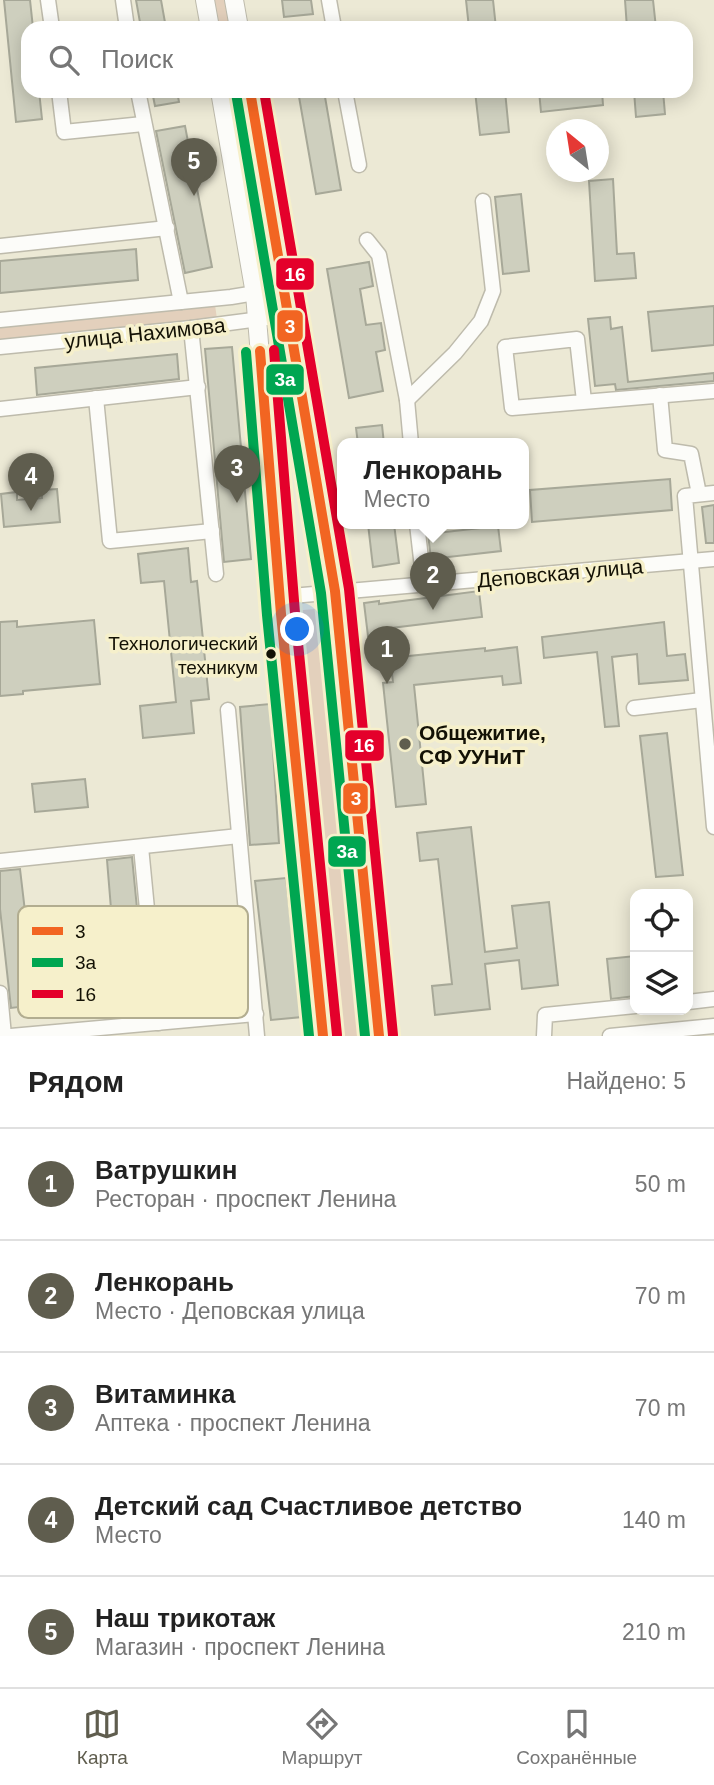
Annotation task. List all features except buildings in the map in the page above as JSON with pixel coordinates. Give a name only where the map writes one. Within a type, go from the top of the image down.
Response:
[{"type":"main road","points":[[205,0],[208,21]]},
{"type":"main road","points":[[234,0],[238,21]]},
{"type":"main road","points":[[221,98],[255,294],[280,597],[323,1036]]},
{"type":"main road","points":[[251,98],[335,591],[379,1036]]},
{"type":"street","points":[[48,0],[51,21]]},
{"type":"street","points":[[123,0],[126,21]]},
{"type":"street","points":[[329,0],[333,21]]},
{"type":"street","points":[[60,98],[64,132],[144,124]]},
{"type":"street","points":[[139,98],[181,302]]},
{"type":"street","points":[[346,98],[359,165]]},
{"type":"street","points":[[407,401],[455,354],[481,321],[493,290],[483,201]]},
{"type":"street","points":[[0,246],[167,228]]},
{"type":"street","points":[[367,240],[379,255],[407,401],[410,438]]},
{"type":"street","name":"улица Нахимова","points":[[0,320],[255,294],[285,288]]},
{"type":"street","name":"улица Нахимова","points":[[0,347],[290,315]]},
{"type":"street","points":[[191,328],[216,574]]},
{"type":"street","points":[[584,401],[578,339],[505,346],[512,408],[714,391]]},
{"type":"street","points":[[0,409],[198,387]]},
{"type":"street","points":[[660,395],[665,450],[691,454],[706,493],[685,496],[690,561],[706,661],[702,700],[714,827]]},
{"type":"street","points":[[96,398],[110,541],[212,531]]},
{"type":"street","points":[[418,529],[424,585]]},
{"type":"street","name":"Деповская улица","points":[[280,597],[714,559]]},
{"type":"street","points":[[634,708],[702,700]]},
{"type":"street","points":[[228,710],[246,906]]},
{"type":"street","points":[[0,862],[239,836]]},
{"type":"street","points":[[141,847],[147,906]]},
{"type":"street","points":[[248,930],[257,1036]]},
{"type":"street","points":[[0,993],[4,1036]]},
{"type":"street","points":[[693,1001],[714,999]]},
{"type":"street","points":[[544,1036],[545,1015],[630,1006]]},
{"type":"street","points":[[248,1015],[256,1014]]},
{"type":"street","points":[[641,1015],[642,1033]]},
{"type":"street","points":[[158,1018],[158,1023]]},
{"type":"street","points":[[11,1036],[212,1018]]},
{"type":"street","points":[[613,1036],[714,1026]]},
{"type":"shaded area","points":[[213,0],[225,0],[229,21],[217,21]]},
{"type":"shaded area","points":[[230,98],[242,98],[268,244],[265,251],[259,252],[255,248]]},
{"type":"shaded area","points":[[214,298],[218,326],[0,346],[0,320]]},
{"type":"shaded area","points":[[284,330],[321,563],[316,566],[313,564],[272,331]]},
{"type":"shaded area","points":[[326,608],[368,1028],[361,1036],[335,1036],[330,1030],[292,611]]},
{"type":"transit line","name":"3а","points":[[237,98],[321,593],[365,1036]]},
{"type":"transit line","name":"3","points":[[251,98],[335,591],[379,1036]]},
{"type":"transit line","name":"16","points":[[265,98],[337,519]]},
{"type":"transit line","name":"16","points":[[274,350],[295,613],[337,1035]]},
{"type":"transit line","name":"3","points":[[260,351],[281,614],[323,1036]]},
{"type":"transit line","name":"3а","points":[[246,352],[267,615],[309,1036]]},
{"type":"transit line","name":"16","points":[[339,529],[349,589],[393,1035]]},
{"type":"place","name":"Наш трикотаж","points":[[194,196]]},
{"type":"place","name":"Витаминка","points":[[237,503]]},
{"type":"place","name":"Детский сад Счастливое детство","points":[[31,511]]},
{"type":"place","name":"Ленкорань","points":[[433,610]]},
{"type":"place","name":"Технологический техникум","points":[[271,654]]},
{"type":"place","name":"Ватрушкин","points":[[387,684]]},
{"type":"place","name":"Общежитие, СФ УУНиТ","points":[[405,744]]}]
